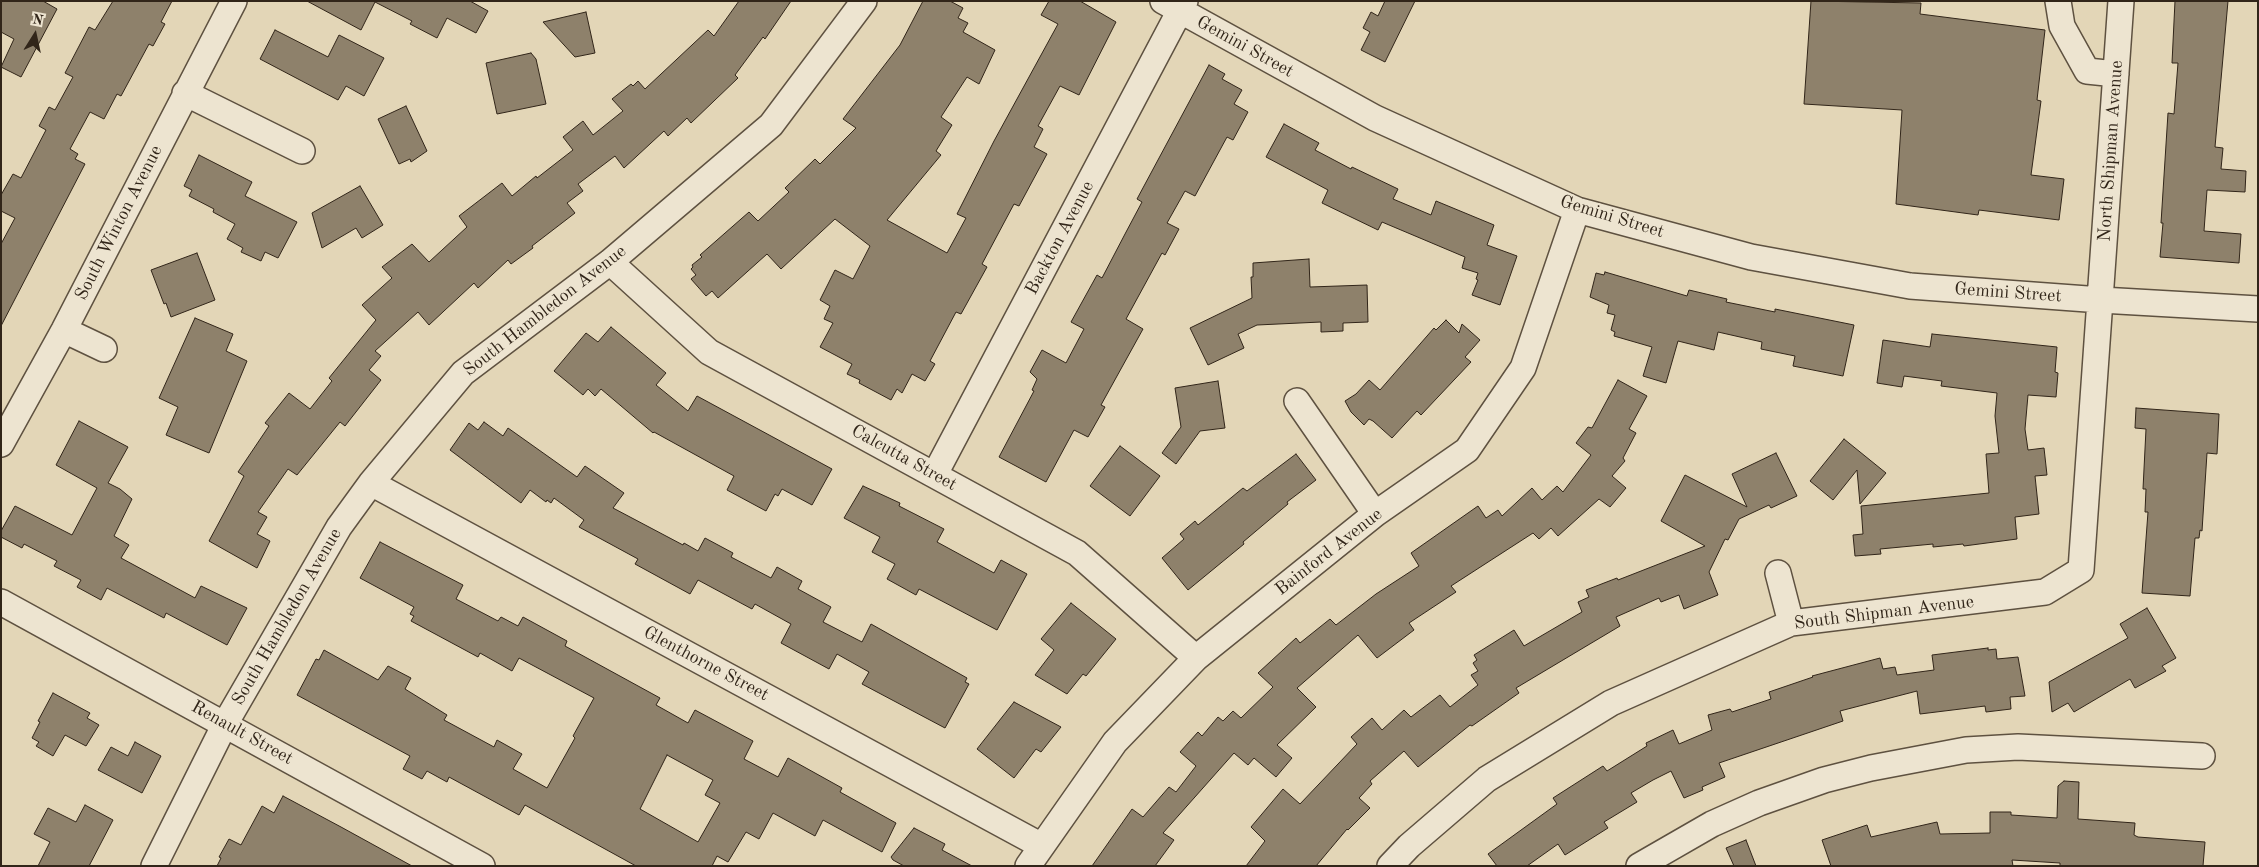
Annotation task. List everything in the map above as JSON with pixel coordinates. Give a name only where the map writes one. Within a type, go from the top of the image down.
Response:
[{"type":"street","name":"South Winton Avenue","points":[[1,444],[64,330],[234,1]]},
{"type":"street","name":"South Hambledon Avenue","points":[[154,866],[225,724],[339,528],[371,483],[463,373],[610,262],[770,125],[864,1]]},
{"type":"street","points":[[2058,1],[2062,26],[2088,71],[2116,74]]},
{"type":"street","name":"North Shipman Avenue","points":[[2101,300],[2121,1]]},
{"type":"street","name":"Gemini Street","points":[[1176,4],[1375,118],[1577,210],[1751,257],[1910,286],[2258,309]]},
{"type":"street","name":"Backton Avenue","points":[[935,474],[1176,4]]},
{"type":"street","points":[[185,93],[302,151]]},
{"type":"street","name":"Bainford Avenue","points":[[1034,855],[1115,742],[1196,658],[1375,514],[1466,450],[1523,368],[1577,210]]},
{"type":"street","name":"Calcutta Street","points":[[610,262],[709,352],[935,474],[1078,554],[1196,658]]},
{"type":"street","name":"South Shipman Avenue","points":[[1390,866],[1409,846],[1487,779],[1611,703],[1791,623],[2045,592],[2081,570],[2101,300]]},
{"type":"street","points":[[64,330],[104,349]]},
{"type":"street","points":[[1297,401],[1375,514]]},
{"type":"street","name":"Glenthorne Street","points":[[371,483],[1034,855]]},
{"type":"street","points":[[1778,573],[1791,623]]},
{"type":"street","name":"Renault Street","points":[[1,602],[225,724],[475,864]]},
{"type":"street","points":[[1639,866],[1712,824],[1759,803],[1824,780],[1966,750],[2018,747],[2202,756]]},
{"type":"building","points":[[1,1],[43,1],[57,9],[21,77],[1,67],[14,39],[1,32]]},
{"type":"building","points":[[113,1],[172,1],[161,22],[165,24],[153,46],[149,44],[121,96],[117,94],[104,119],[90,112],[70,149],[78,154],[75,159],[85,164],[1,326],[1,244],[15,218],[1,211],[1,195],[13,174],[21,178],[46,130],[39,126],[49,107],[55,110],[73,77],[65,73],[89,27],[95,30]]},
{"type":"building","points":[[307,1],[470,1],[488,11],[476,33],[447,18],[437,38],[410,24],[412,21],[375,2],[361,30]]},
{"type":"building","points":[[739,1],[791,1],[765,39],[763,37],[735,75],[738,78],[691,123],[687,118],[668,136],[664,131],[624,168],[615,156],[578,184],[583,191],[567,203],[575,213],[532,246],[533,248],[511,264],[508,260],[478,288],[474,283],[429,325],[418,312],[375,351],[381,356],[369,370],[381,380],[345,426],[340,422],[297,475],[288,469],[258,512],[267,517],[257,534],[270,541],[257,568],[209,541],[244,476],[238,472],[269,426],[265,423],[289,393],[310,409],[332,381],[329,378],[376,320],[362,305],[392,278],[382,267],[412,244],[429,262],[467,227],[459,216],[502,183],[512,196],[536,176],[537,178],[573,150],[563,137],[583,121],[593,135],[623,111],[612,99],[631,84],[633,86],[638,81],[645,89],[708,30],[714,36]]},
{"type":"building","points":[[923,1],[950,1],[963,8],[958,18],[968,23],[963,32],[995,50],[979,84],[967,77],[941,117],[952,125],[936,151],[941,155],[887,220],[947,253],[966,218],[957,214],[994,141],[1058,24],[1041,15],[1049,1],[1080,1],[1116,22],[1079,95],[1060,86],[1038,126],[1043,129],[1034,147],[1047,154],[1019,206],[1014,204],[982,264],[987,267],[961,314],[956,312],[930,361],[935,364],[925,381],[912,374],[902,393],[897,389],[891,400],[859,383],[860,380],[847,374],[852,364],[820,347],[833,323],[824,319],[830,306],[820,300],[835,270],[853,279],[870,246],[835,219],[781,269],[767,254],[718,298],[712,291],[706,296],[691,279],[696,275],[691,269],[692,265],[702,257],[700,255],[749,212],[758,221],[789,192],[785,188],[815,159],[820,164],[856,128],[843,119],[900,45]]},
{"type":"building","points":[[1385,1],[1415,1],[1385,62],[1361,50],[1370,32],[1363,28],[1371,12],[1378,16]]},
{"type":"building","points":[[1811,1],[1921,3],[1920,14],[2045,30],[2037,100],[2041,101],[2031,175],[2064,179],[2059,220],[1979,210],[1978,215],[1896,204],[1902,110],[1804,104]]},
{"type":"building","points":[[2175,1],[2228,1],[2215,147],[2223,148],[2221,169],[2246,171],[2245,192],[2207,190],[2204,231],[2241,234],[2239,263],[2160,257],[2168,113],[2174,114],[2178,63],[2172,63]]},
{"type":"building","points":[[586,12],[595,53],[575,57],[543,22]]},
{"type":"building","points":[[275,30],[328,57],[339,35],[384,58],[364,96],[346,86],[338,100],[260,59]]},
{"type":"building","points":[[531,53],[536,59],[546,104],[497,114],[486,63]]},
{"type":"building","points":[[1209,65],[1225,74],[1222,79],[1242,90],[1234,104],[1248,112],[1233,140],[1227,137],[1195,196],[1185,191],[1167,223],[1179,229],[1165,255],[1162,253],[1126,319],[1143,329],[1101,405],[1105,407],[1088,437],[1074,430],[1046,482],[999,457],[1034,391],[1032,390],[1037,379],[1030,372],[1042,350],[1066,363],[1084,329],[1071,322],[1097,275],[1102,278],[1142,202],[1137,199]]},
{"type":"building","points":[[406,106],[427,151],[411,162],[410,159],[399,164],[378,119]]},
{"type":"building","points":[[1284,124],[1319,143],[1315,150],[1351,169],[1352,167],[1398,189],[1393,199],[1431,215],[1436,201],[1494,225],[1487,245],[1517,256],[1500,305],[1472,295],[1478,280],[1476,279],[1478,273],[1462,268],[1465,257],[1382,222],[1378,230],[1322,203],[1328,190],[1266,157]]},
{"type":"building","points":[[199,155],[252,182],[245,196],[297,222],[278,258],[265,252],[261,261],[241,252],[243,248],[227,239],[235,224],[213,212],[214,209],[189,196],[192,190],[184,186]]},
{"type":"building","points":[[360,186],[383,225],[362,238],[356,228],[322,248],[312,213]]},
{"type":"building","points":[[197,253],[215,300],[171,317],[151,270]]},
{"type":"building","points":[[1309,259],[1310,287],[1367,285],[1368,322],[1343,323],[1343,331],[1321,332],[1321,322],[1257,325],[1238,334],[1244,348],[1208,365],[1190,328],[1252,298],[1251,277],[1253,277],[1253,263]]},
{"type":"building","points":[[1605,272],[1687,296],[1689,290],[1727,299],[1726,302],[1775,312],[1775,309],[1854,325],[1843,376],[1793,366],[1795,356],[1761,349],[1762,342],[1718,332],[1714,350],[1678,341],[1666,383],[1643,376],[1652,347],[1614,336],[1615,332],[1611,330],[1615,315],[1607,313],[1609,305],[1590,297],[1596,273],[1604,275]]},
{"type":"building","points":[[195,318],[233,334],[226,351],[247,361],[209,453],[166,435],[178,407],[159,398]]},
{"type":"building","points":[[1446,320],[1459,333],[1462,324],[1480,340],[1465,357],[1471,362],[1421,415],[1417,411],[1392,438],[1369,419],[1364,425],[1351,412],[1345,401],[1356,394],[1369,380],[1380,390],[1434,328],[1436,330]]},
{"type":"building","points":[[611,327],[666,373],[656,385],[688,411],[697,396],[832,469],[812,505],[782,489],[778,496],[775,494],[766,511],[727,490],[734,476],[653,433],[601,389],[595,396],[588,389],[583,395],[554,371],[586,333],[598,342]]},
{"type":"building","points":[[1932,334],[2057,347],[2055,372],[2058,373],[2056,397],[2028,395],[2025,429],[2028,450],[2044,448],[2047,475],[2035,476],[2039,514],[2015,517],[2017,539],[1964,546],[1963,544],[1933,547],[1933,544],[1880,549],[1881,554],[1855,556],[1853,535],[1863,534],[1861,506],[1989,493],[1986,454],[1999,453],[1995,416],[1997,393],[1941,386],[1942,381],[1904,376],[1902,387],[1877,383],[1883,340],[1930,347]]},
{"type":"building","points":[[1618,380],[1647,396],[1629,429],[1636,433],[1623,458],[1625,461],[1612,476],[1626,488],[1610,507],[1599,499],[1558,536],[1551,528],[1539,539],[1533,533],[1451,586],[1456,592],[1409,623],[1414,630],[1377,658],[1358,635],[1297,688],[1316,707],[1277,745],[1292,758],[1276,777],[1254,758],[1248,765],[1234,753],[1163,833],[1174,840],[1155,866],[1092,866],[1132,809],[1143,817],[1169,787],[1176,792],[1196,766],[1180,752],[1198,732],[1202,736],[1218,717],[1223,721],[1233,711],[1241,718],[1273,687],[1258,673],[1296,638],[1300,643],[1330,619],[1336,625],[1376,594],[1419,566],[1411,553],[1478,506],[1486,518],[1498,510],[1502,516],[1532,488],[1542,500],[1557,486],[1563,492],[1591,455],[1576,443],[1588,427],[1592,428]]},
{"type":"building","points":[[1218,381],[1225,428],[1200,431],[1176,464],[1162,453],[1181,427],[1175,388]]},
{"type":"building","points":[[2136,408],[2219,414],[2217,454],[2207,453],[2202,531],[2200,530],[2199,538],[2195,538],[2190,596],[2142,593],[2148,512],[2145,512],[2146,489],[2143,489],[2146,429],[2135,428]]},
{"type":"building","points":[[79,421],[128,447],[108,483],[120,489],[132,499],[114,536],[129,545],[121,558],[195,598],[201,586],[247,608],[227,645],[166,613],[164,618],[107,588],[101,600],[77,587],[81,580],[54,566],[57,561],[24,544],[22,548],[1,537],[1,531],[15,506],[72,535],[97,488],[56,465]]},
{"type":"building","points":[[484,422],[503,436],[508,428],[577,477],[585,466],[624,493],[613,508],[683,545],[684,543],[698,551],[705,538],[733,553],[731,557],[771,578],[777,567],[802,581],[798,589],[831,607],[823,622],[862,642],[871,624],[967,678],[965,682],[969,684],[945,728],[862,684],[869,672],[837,654],[829,669],[781,643],[791,624],[755,604],[752,609],[698,580],[690,594],[635,564],[638,559],[579,527],[584,520],[554,498],[551,503],[547,500],[546,502],[530,490],[521,503],[450,450],[469,423],[478,430]]},
{"type":"building","points":[[1844,439],[1886,473],[1860,504],[1857,470],[1833,500],[1810,481]]},
{"type":"building","points":[[1120,446],[1160,476],[1130,516],[1090,486]]},
{"type":"building","points":[[1776,453],[1797,496],[1771,508],[1769,505],[1739,519],[1728,540],[1725,539],[1709,572],[1718,595],[1684,609],[1679,595],[1661,602],[1659,598],[1616,617],[1620,626],[1516,688],[1519,693],[1472,726],[1470,725],[1418,767],[1404,751],[1370,781],[1372,784],[1359,798],[1370,808],[1347,829],[1316,866],[1246,866],[1265,841],[1251,827],[1283,789],[1300,804],[1357,744],[1351,737],[1372,718],[1382,730],[1404,710],[1411,717],[1440,695],[1450,707],[1478,685],[1471,675],[1478,671],[1473,663],[1477,660],[1474,655],[1514,630],[1524,646],[1582,612],[1578,602],[1589,597],[1586,590],[1617,578],[1618,580],[1705,546],[1661,521],[1685,475],[1747,507],[1732,474]]},
{"type":"building","points":[[1296,454],[1316,480],[1287,502],[1288,504],[1243,542],[1244,544],[1188,590],[1162,558],[1184,539],[1180,534],[1195,521],[1198,525],[1243,488],[1247,491]]},
{"type":"building","points":[[863,486],[900,503],[899,506],[944,529],[937,542],[994,573],[1001,560],[1027,574],[997,630],[919,589],[916,595],[887,579],[895,564],[872,552],[880,537],[844,518]]},
{"type":"building","points":[[380,542],[463,585],[456,599],[498,621],[501,617],[518,626],[523,617],[567,641],[565,646],[660,698],[656,705],[688,723],[695,710],[753,741],[744,759],[778,777],[788,758],[842,788],[840,792],[896,823],[882,852],[823,820],[815,836],[773,813],[759,839],[746,832],[728,862],[717,856],[712,866],[636,866],[525,805],[519,815],[449,777],[447,782],[427,771],[422,779],[403,769],[410,756],[297,695],[316,659],[319,660],[324,650],[378,680],[388,666],[411,678],[405,689],[447,715],[444,720],[494,747],[497,740],[522,754],[513,769],[547,788],[575,738],[573,736],[594,698],[519,658],[512,671],[480,653],[478,657],[411,621],[414,616],[410,614],[414,607],[360,578]],"holes":[[[667,755],[713,780],[705,795],[720,803],[698,842],[640,809]]]},
{"type":"building","points":[[1071,603],[1116,639],[1086,676],[1083,674],[1067,694],[1035,675],[1054,650],[1041,639]]},
{"type":"building","points":[[2147,608],[2176,658],[2162,666],[2166,671],[2135,688],[2130,679],[2074,712],[2068,703],[2052,712],[2049,682],[2128,638],[2120,624]]},
{"type":"building","points":[[1988,648],[1988,650],[1996,649],[1997,659],[2018,657],[2025,696],[2010,697],[2011,709],[1986,712],[1985,706],[1920,714],[1917,691],[1840,711],[1843,721],[1719,763],[1725,777],[1702,787],[1703,790],[1684,798],[1671,771],[1653,780],[1631,793],[1637,802],[1604,822],[1608,828],[1565,855],[1558,844],[1527,866],[1497,866],[1488,854],[1557,804],[1553,798],[1603,766],[1607,771],[1647,746],[1646,743],[1673,730],[1679,744],[1712,730],[1708,715],[1730,709],[1732,712],[1771,699],[1769,692],[1812,676],[1880,658],[1883,669],[1895,667],[1897,675],[1934,670],[1932,655]]},
{"type":"building","points":[[53,693],[90,713],[87,718],[99,725],[86,746],[65,735],[53,756],[36,746],[39,742],[32,738],[40,722],[38,721]]},
{"type":"building","points":[[1014,702],[1061,727],[1041,752],[1036,749],[1014,778],[977,749]]},
{"type":"building","points":[[135,742],[161,756],[142,793],[98,770],[111,747],[128,756]]},
{"type":"building","points":[[2064,781],[2079,782],[2078,819],[2135,823],[2134,835],[2138,837],[2205,842],[2203,866],[2060,866],[2060,863],[2012,860],[2013,866],[1831,866],[1822,840],[1867,825],[1871,837],[1937,822],[1940,834],[1990,833],[1990,812],[2011,812],[2011,815],[2057,818],[2058,786]]},
{"type":"building","points":[[283,796],[412,866],[217,866],[221,858],[219,857],[229,839],[241,845],[262,806],[274,813]]},
{"type":"building","points":[[85,805],[113,820],[89,866],[38,866],[50,842],[34,834],[48,808],[76,822]]},
{"type":"building","points":[[914,828],[945,844],[942,850],[972,866],[904,866],[893,860],[891,857]]},
{"type":"building","points":[[1746,840],[1756,866],[1734,866],[1726,848]]}]
